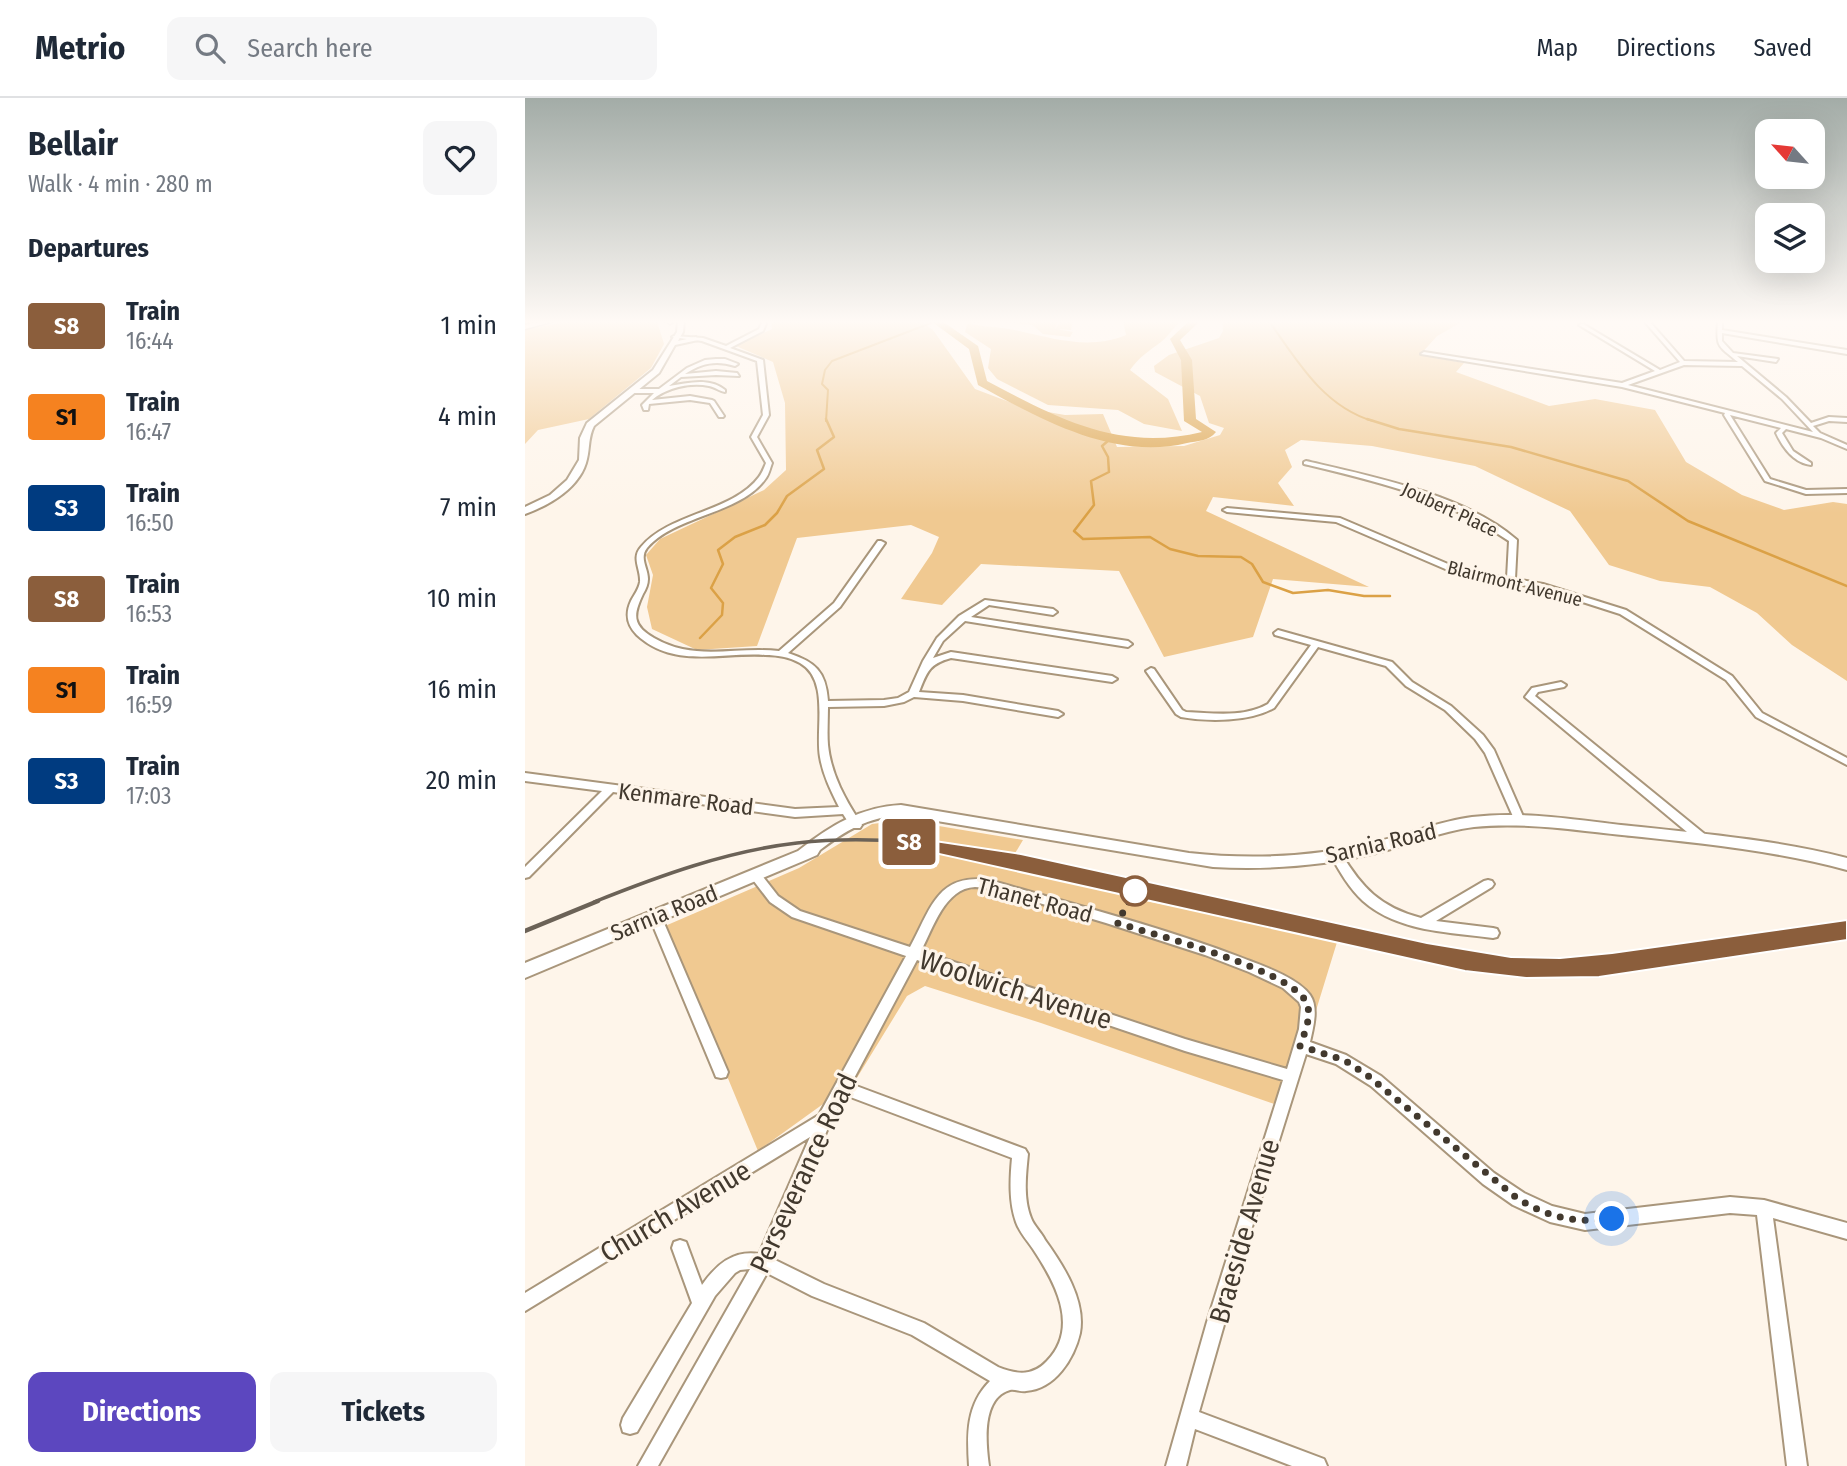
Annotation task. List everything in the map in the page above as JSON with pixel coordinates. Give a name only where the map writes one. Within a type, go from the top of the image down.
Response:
[{"type":"main road","points":[[525,511],[553,497],[571,482],[583,460],[584,439],[590,425],[639,385]]},
{"type":"main road","name":"Sarnia Road","points":[[525,971],[803,855],[852,818],[916,813],[1224,863],[1282,863],[1337,856],[1470,822],[1520,821],[1795,851],[1847,864]]},
{"type":"street","points":[[668,385],[646,406],[701,399],[712,402],[721,416]]},
{"type":"street","points":[[631,391],[707,385],[719,386],[723,391]]},
{"type":"street","points":[[764,385],[766,415],[754,437],[768,458],[768,469],[761,481],[745,494],[683,521],[645,546],[639,561],[644,581],[632,610],[631,620],[635,629],[649,640],[681,655],[780,654],[801,660],[817,672],[825,686],[821,725],[825,761],[852,818]]},
{"type":"street","points":[[1622,385],[1821,436],[1847,447]]},
{"type":"street","points":[[1769,385],[1821,436]]},
{"type":"street","points":[[1729,412],[1727,415],[1737,433],[1767,480],[1806,492],[1847,491]]},
{"type":"street","points":[[1809,425],[1829,419],[1847,420]]},
{"type":"street","points":[[1784,428],[1779,433],[1780,438],[1795,458],[1809,464]]},
{"type":"street","name":"Joubert Place","points":[[1306,463],[1406,487],[1483,520],[1513,540],[1511,580]]},
{"type":"street","name":"Blairmont Avenue","points":[[1227,510],[1337,520],[1460,572],[1511,580],[1600,604],[1634,618],[1729,678],[1759,715],[1847,762]]},
{"type":"street","points":[[780,654],[837,605],[881,544]]},
{"type":"street","points":[[913,694],[937,641],[962,618],[988,602],[1053,612]]},
{"type":"street","points":[[962,618],[1128,644]]},
{"type":"street","points":[[1278,633],[1389,664],[1409,684],[1448,708],[1479,737],[1490,752],[1520,821]]},
{"type":"street","points":[[1151,671],[1179,712],[1184,715],[1242,716],[1271,706],[1316,643]]},
{"type":"street","points":[[924,668],[940,657],[951,655],[1112,679]]},
{"type":"street","points":[[1561,685],[1535,690],[1530,697],[1703,839]]},
{"type":"street","points":[[823,704],[884,703],[901,700],[913,694],[963,698],[1058,714]]},
{"type":"street","name":"Kenmare Road","points":[[525,777],[795,813],[852,818]]},
{"type":"street","points":[[525,874],[610,789]]},
{"type":"street","points":[[1337,856],[1344,870],[1381,911],[1422,923],[1493,933]]},
{"type":"street","name":"Woolwich Avenue","points":[[756,876],[774,899],[796,914],[1185,1045],[1290,1076]]},
{"type":"street","name":"Perseverance Road","points":[[648,1466],[763,1263],[825,1119],[842,1087],[942,900],[949,890],[959,883]]},
{"type":"street","name":"Thanet Road","points":[[959,883],[989,884],[1219,954],[1277,978],[1304,997]]},
{"type":"street","points":[[1422,923],[1488,884]]},
{"type":"street","points":[[655,916],[720,1072]]},
{"type":"street","name":"Braeside Avenue","points":[[1176,1466],[1300,1046],[1308,1016],[1304,997]]},
{"type":"street","points":[[1300,1046],[1344,1060],[1367,1075],[1482,1171],[1518,1199],[1542,1213],[1565,1220],[1585,1222],[1707,1206],[1764,1208],[1801,1216],[1847,1231]]},
{"type":"street","points":[[630,1425],[716,1281],[730,1267],[745,1261],[763,1263],[818,1290],[931,1336],[1008,1381],[1027,1383],[1045,1378],[1068,1343],[1073,1328],[1072,1315],[1063,1288],[1024,1223],[1019,1198],[1020,1154],[842,1087]]},
{"type":"street","name":"Church Avenue","points":[[525,1303],[825,1119]]},
{"type":"street","points":[[1764,1208],[1797,1466]]},
{"type":"street","points":[[680,1248],[701,1304]]},
{"type":"street","points":[[979,1466],[978,1425],[981,1410],[994,1388],[1008,1381]]},
{"type":"street","points":[[1190,1418],[1317,1466]]},
{"type":"shaded area","points":[[525,385],[631,385],[589,419],[538,430],[525,444]]},
{"type":"shaded area","points":[[780,385],[972,385],[975,389],[1025,408],[1065,415],[1103,414],[1117,447],[1184,446],[1220,435],[1224,428],[1209,423],[1200,396],[1179,385],[1491,385],[1549,406],[1595,399],[1655,410],[1686,462],[1742,495],[1784,510],[1833,502],[1847,504],[1847,681],[1792,645],[1757,613],[1710,587],[1660,581],[1609,565],[1570,511],[1475,466],[1372,446],[1301,440],[1285,450],[1292,467],[1278,483],[1294,506],[1213,497],[1206,511],[1369,587],[1273,579],[1253,637],[1164,657],[1119,571],[981,564],[942,605],[901,599],[932,553],[939,537],[911,525],[797,538],[757,646],[697,650],[652,629],[647,607],[653,575],[646,555],[660,539],[764,490],[786,470],[785,403]]},
{"type":"shaded area","points":[[1008,385],[1149,385],[1168,399],[1182,431],[1144,424],[1118,410],[1048,405]]},
{"type":"shaded area","points":[[903,820],[1023,840],[1008,865],[1141,900],[1338,939],[1286,1108],[925,986],[907,996],[855,1081],[758,1151],[665,926],[799,868],[872,824]]},
{"type":"waterway","points":[[823,385],[828,390],[826,419]]},
{"type":"waterway","points":[[985,385],[1035,411],[1090,433],[1148,444],[1177,442],[1210,432],[1190,421],[1187,385]]},
{"type":"waterway","points":[[1317,385],[1340,405],[1372,420]]},
{"type":"waterway","points":[[700,638],[722,615],[723,603],[711,588],[723,564],[718,550],[735,537],[765,525],[777,513],[787,496],[824,469],[817,450],[834,437],[826,419]]},
{"type":"waterway","points":[[1367,419],[1372,420]]},
{"type":"waterway","points":[[1372,420],[1399,429],[1511,447],[1628,481],[1688,521],[1847,586]]},
{"type":"waterway","points":[[1109,440],[1102,446],[1108,457],[1109,472],[1091,481],[1094,505],[1074,531],[1083,539],[1150,537],[1170,549],[1198,556],[1241,557],[1252,564],[1263,582],[1293,593],[1328,590],[1364,596],[1390,596]]},
{"type":"railway","points":[[594,902],[719,858],[797,843],[849,840],[902,841],[954,847],[1058,866],[1211,902]]},
{"type":"railway","points":[[525,931],[598,901]]},
{"type":"railway","points":[[1203,901],[1447,955],[1510,964],[1595,963],[1763,935],[1847,926]]},
{"type":"train","name":"S8","points":[[1847,926],[1612,960],[1560,965],[1511,964],[1427,950],[1021,859],[985,852],[908,842],[949,848],[1465,965],[1526,971],[1599,970],[1847,933]]},
{"type":"route","points":[[1135,891],[1117,923],[1219,954],[1294,988],[1304,997],[1308,1006],[1300,1046],[1344,1060],[1367,1075],[1518,1199],[1542,1213],[1565,1220],[1585,1222],[1612,1219]]}]
